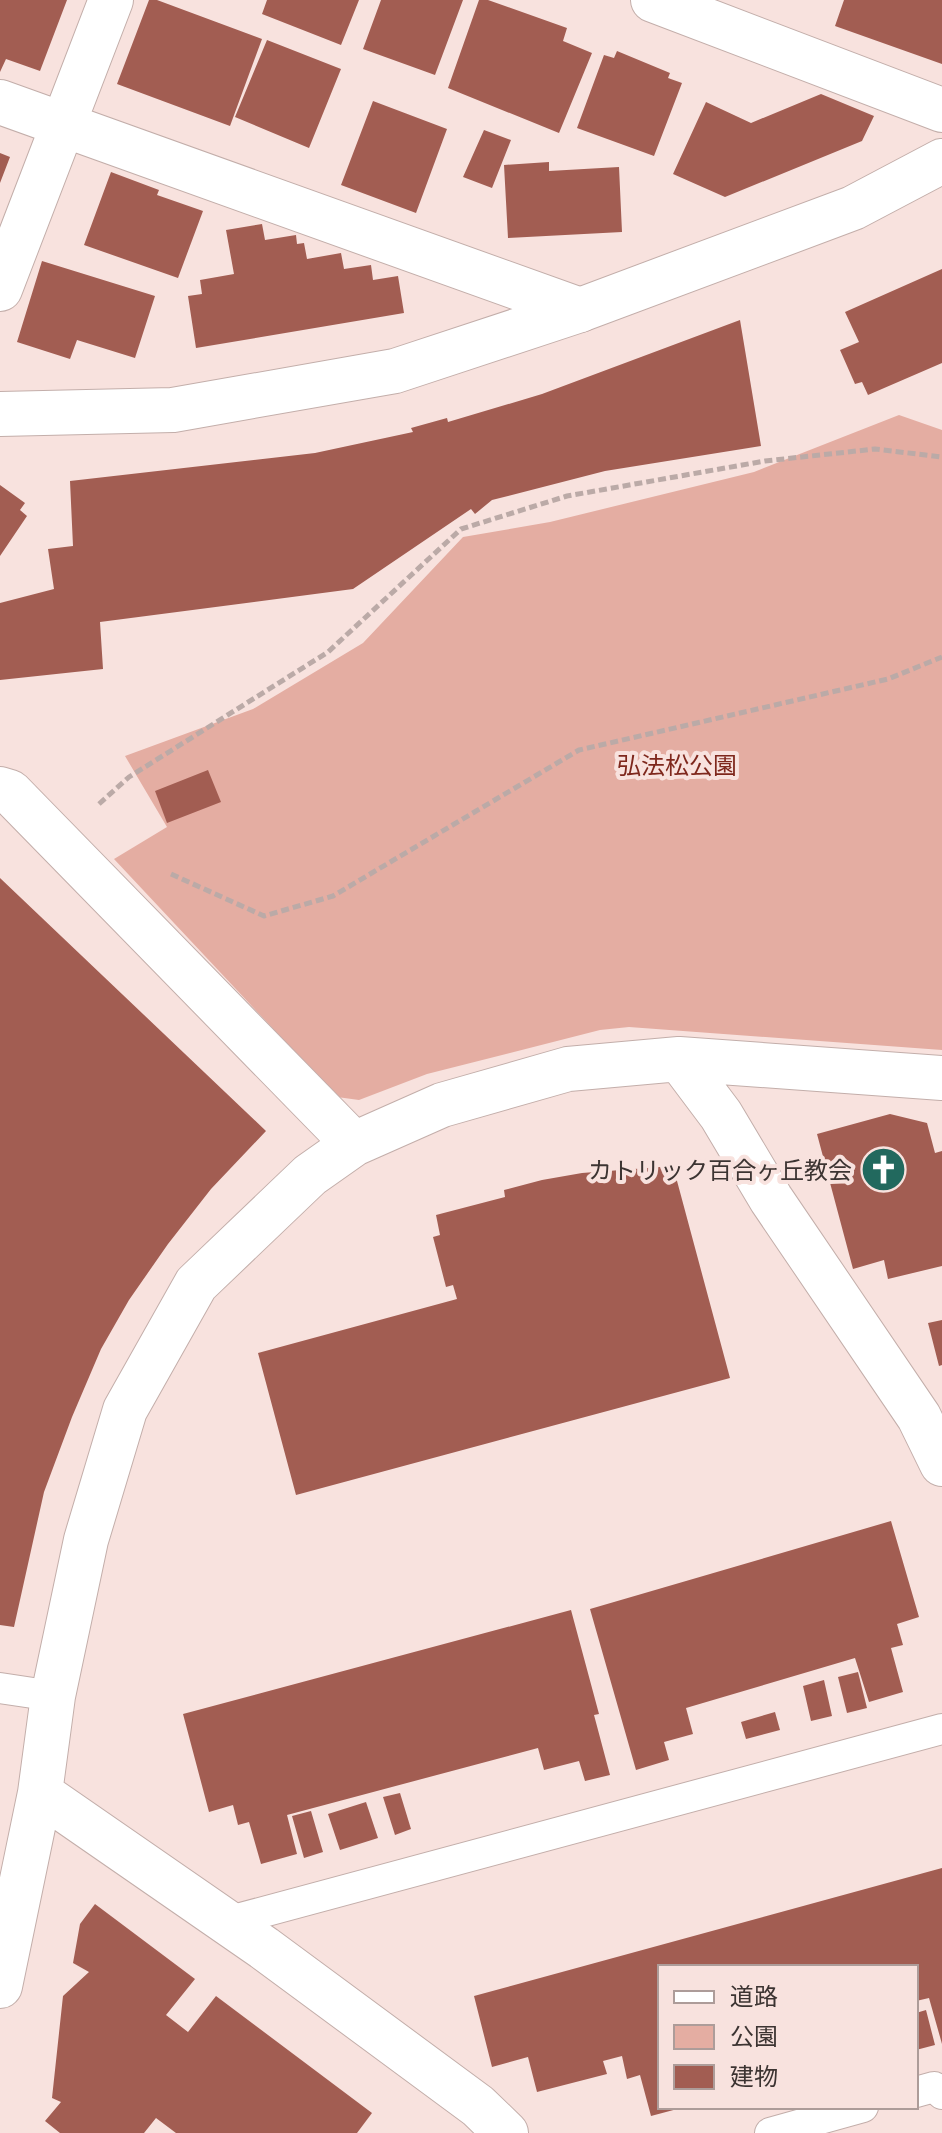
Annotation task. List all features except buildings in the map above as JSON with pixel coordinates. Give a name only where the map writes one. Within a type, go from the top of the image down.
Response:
[{"type":"street","points":[[0,289],[111,0]]},
{"type":"street","points":[[653,0],[942,110]]},
{"type":"street","points":[[0,102],[580,310]]},
{"type":"street","points":[[0,414],[173,410],[395,371],[580,310],[853,208],[942,161]]},
{"type":"street","points":[[0,789],[10,792],[354,1144]]},
{"type":"street","points":[[679,1059],[721,1115],[771,1199],[919,1417],[942,1464]]},
{"type":"street","points":[[0,1986],[40,1793],[53,1696],[86,1540],[125,1410],[196,1284],[310,1175],[354,1144],[442,1105],[568,1069],[679,1059],[942,1078]]},
{"type":"street","points":[[40,1793],[264,1948],[478,2106],[506,2133]]},
{"type":"lane","points":[[0,1688],[53,1696]]},
{"type":"lane","points":[[226,1922],[942,1729]]},
{"type":"lane","points":[[918,2091],[934,2087],[942,2094]]},
{"type":"lane","points":[[770,2133],[856,2109]]},
{"type":"path","points":[[58,841],[129,777],[328,652],[461,529],[567,496],[765,461],[875,449],[942,457]]},
{"type":"path","points":[[163,871],[264,916],[333,896],[579,750],[888,679],[942,657]]},
{"type":"green space","name":"弘法松公園","points":[[899,415],[942,430],[942,1050],[629,1027],[600,1030],[427,1074],[359,1100],[337,1097],[114,859],[167,827],[125,756],[253,709],[363,643],[463,537],[550,522],[754,472]]},
{"type":"place","name":"カトリック百合ヶ丘教会","points":[[883,1169]]}]
